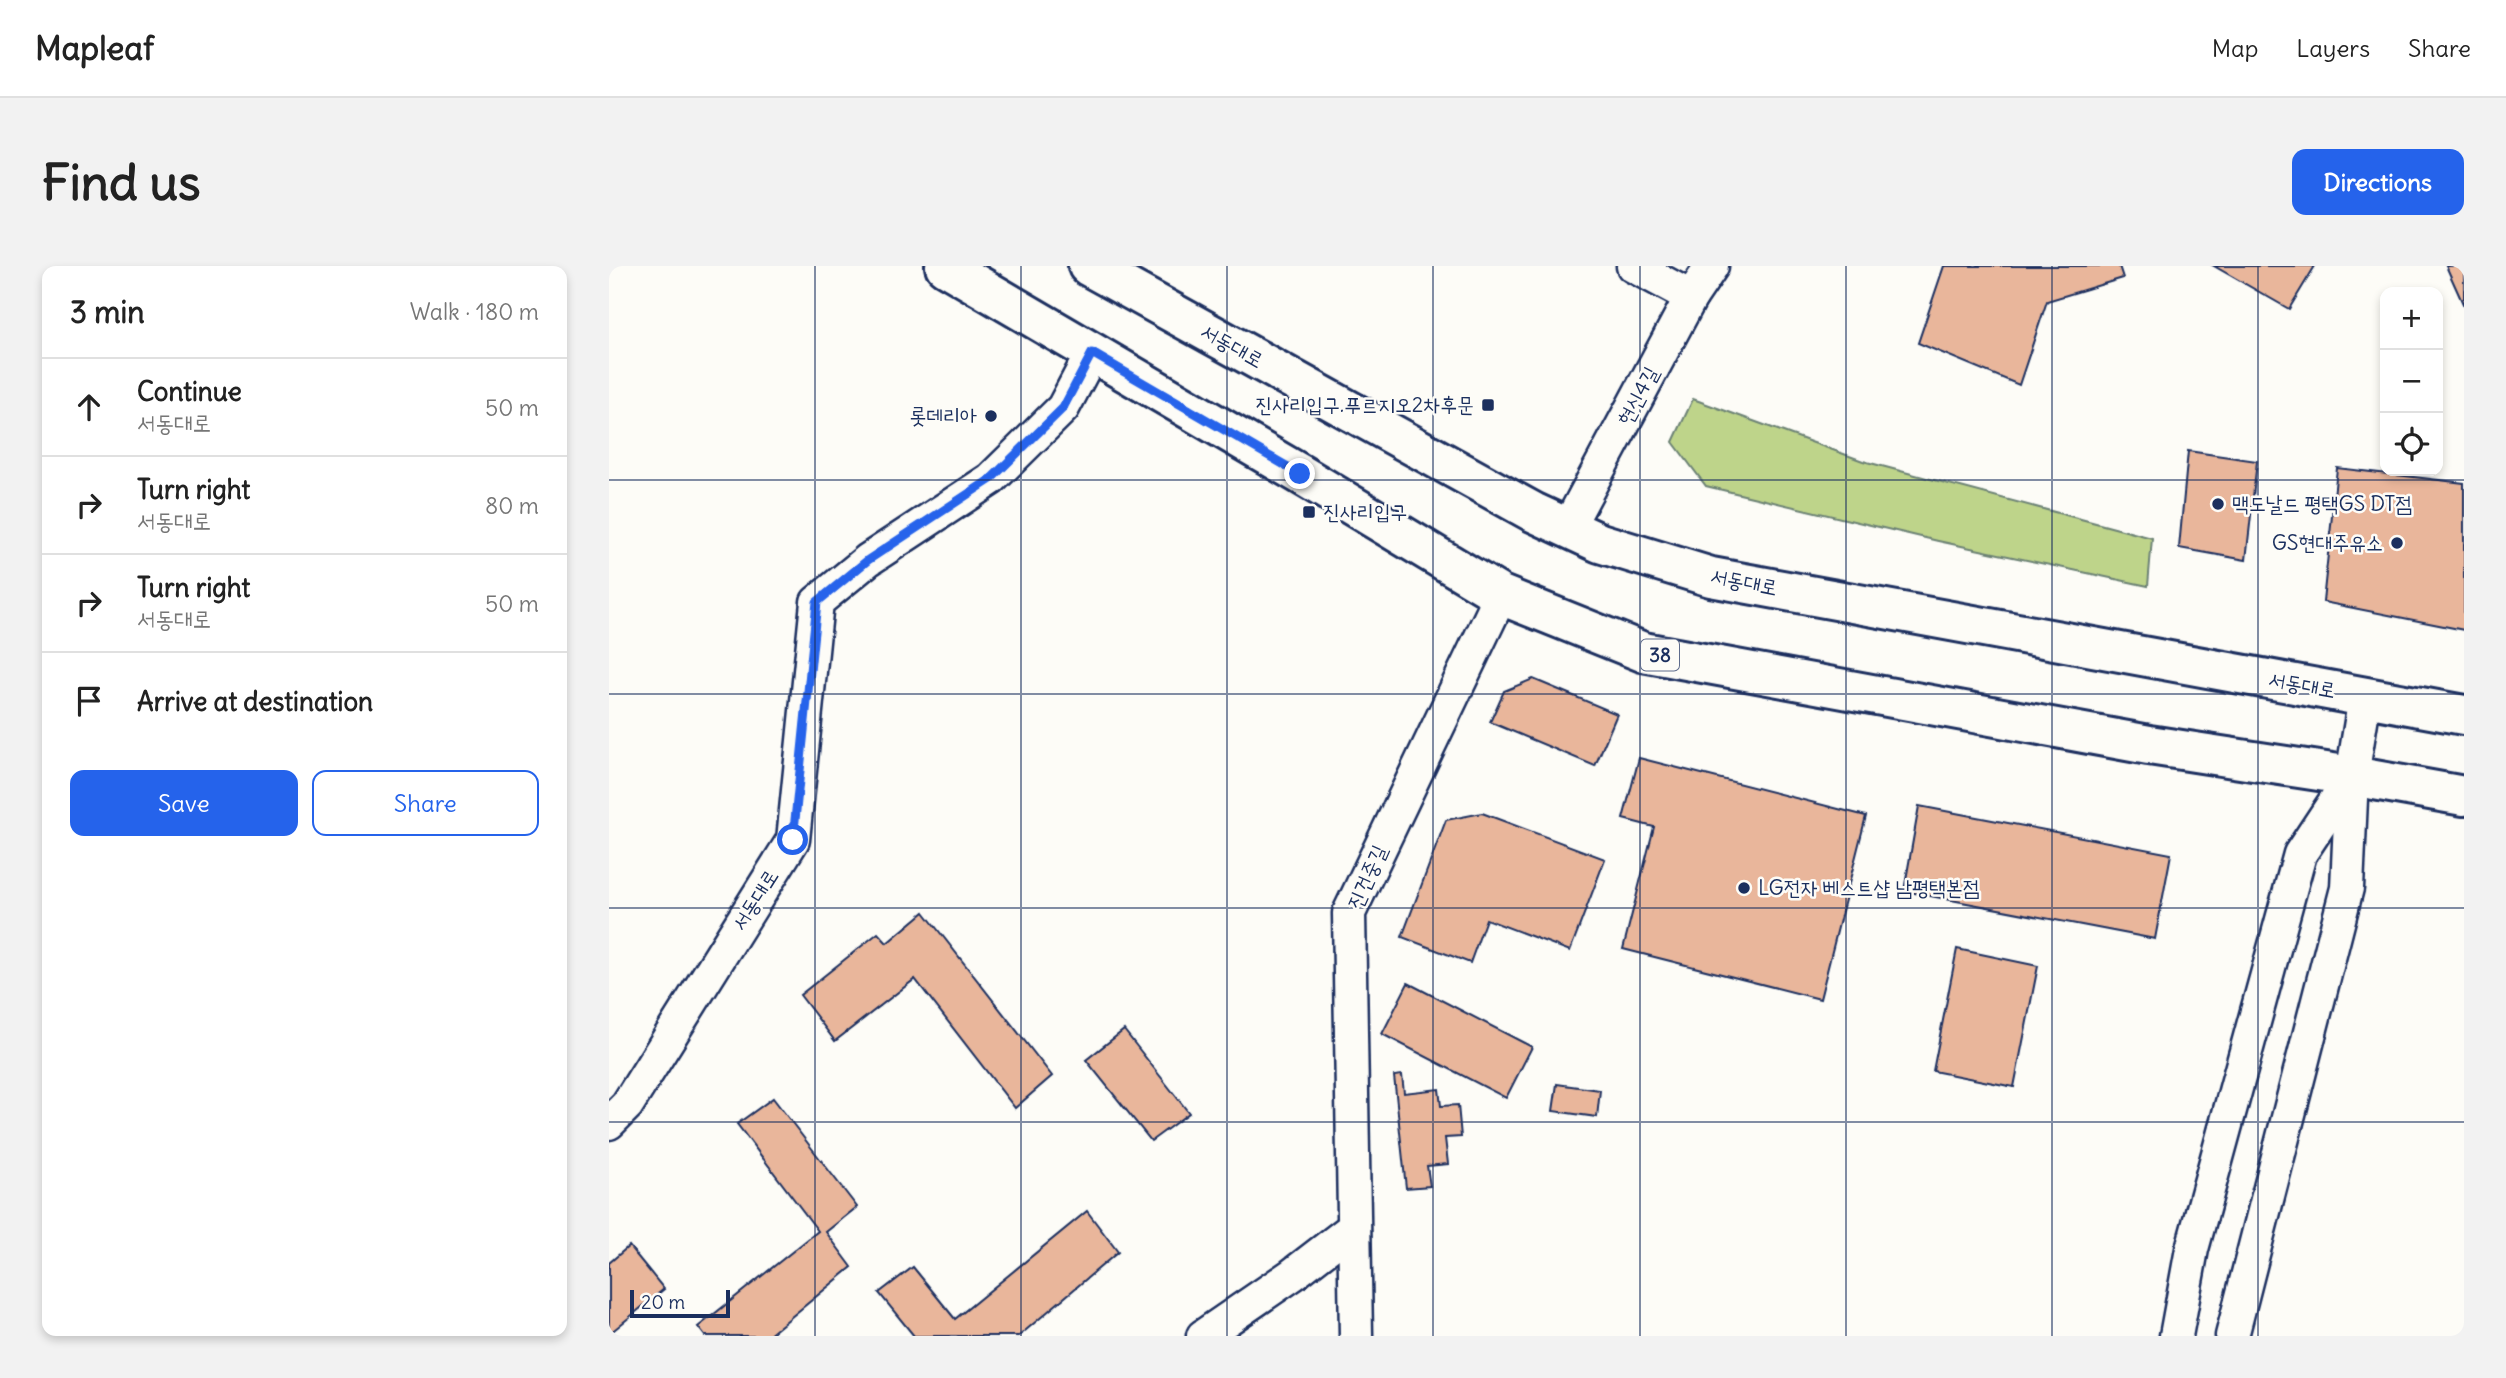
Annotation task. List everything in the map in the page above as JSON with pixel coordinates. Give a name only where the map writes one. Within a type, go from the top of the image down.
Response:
[{"type":"main road","name":"38","points":[[945,266],[1501,595],[1643,652],[2149,745],[2464,796]]},
{"type":"main road","name":"서동대로","points":[[1088,266],[1533,512],[1600,543],[1711,577],[2464,715]]},
{"type":"street","points":[[1633,266],[1691,297]]},
{"type":"street","name":"현신4길","points":[[1568,527],[1691,297],[1712,266]]},
{"type":"street","name":"서동대로","points":[[609,1123],[627,1105],[793,840],[817,602],[868,560],[991,479],[1063,408],[1092,353]]},
{"type":"street","name":"진건중길","points":[[1356,1336],[1349,914],[1501,595]]},
{"type":"street","points":[[2232,1336],[2347,888],[2352,776],[2365,697]]},
{"type":"street","points":[[2176,1336],[2192,1249],[2300,854],[2352,776]]},
{"type":"street","points":[[1203,1336],[1292,1275],[1353,1228]]},
{"type":"green space","points":[[1693,399],[1863,461],[2152,538],[2148,586],[1938,541],[1706,486],[1673,442]]},
{"type":"building","points":[[1944,266],[2119,266],[2123,278],[2047,301],[2019,385],[1918,343]]},
{"type":"building","points":[[2214,266],[2315,266],[2289,309]]},
{"type":"building","points":[[2446,266],[2464,266],[2464,306]]},
{"type":"building","name":"맥도날드 평택GS DT점","points":[[2188,451],[2257,461],[2246,560],[2179,548]]},
{"type":"building","name":"GS현대주유소","points":[[2337,468],[2380,473],[2380,476],[2464,483],[2464,630],[2323,602]]},
{"type":"building","points":[[1533,679],[1617,714],[1595,766],[1490,722],[1504,691]]},
{"type":"building","name":"LG전자 베스트샵 남평택본점","points":[[1639,758],[1866,816],[1820,999],[1623,949],[1654,827],[1623,819]]},
{"type":"building","points":[[1919,806],[2171,854],[2155,939],[1904,891]]},
{"type":"building","points":[[1482,813],[1605,859],[1570,951],[1486,919],[1470,963],[1402,937],[1446,820]]},
{"type":"building","points":[[924,912],[1052,1076],[1015,1108],[915,979],[835,1041],[800,995],[878,933],[887,943]]},
{"type":"building","points":[[1957,949],[2038,966],[2014,1087],[1933,1071]]},
{"type":"building","points":[[1408,983],[1532,1047],[1506,1098],[1382,1034]]},
{"type":"building","points":[[1124,1030],[1189,1113],[1151,1141],[1086,1060]]},
{"type":"building","points":[[1402,1075],[1404,1093],[1439,1089],[1441,1106],[1458,1105],[1461,1137],[1445,1138],[1448,1164],[1427,1166],[1430,1186],[1406,1188],[1394,1076]]},
{"type":"building","points":[[1557,1084],[1600,1090],[1597,1117],[1553,1111]]},
{"type":"building","points":[[773,1098],[857,1207],[826,1232],[852,1267],[768,1336],[705,1336],[698,1327],[818,1231],[737,1124]]},
{"type":"building","points":[[1087,1211],[1118,1252],[1019,1336],[914,1336],[879,1293],[913,1267],[955,1319]]},
{"type":"building","points":[[629,1246],[664,1289],[609,1334],[609,1263]]},
{"type":"place","name":"진사리입구.푸르지오2차후문","points":[[1488,405]]},
{"type":"place","name":"롯데리아","points":[[991,416]]},
{"type":"place","name":"맥도날드 평택GS DT점","points":[[2218,504]]},
{"type":"place","name":"진사리입구","points":[[1309,512]]},
{"type":"place","name":"GS현대주유소","points":[[2397,543]]},
{"type":"place","name":"LG전자 베스트샵 남평택본점","points":[[1744,888]]},
{"type":"route","points":[[793,840],[817,602],[868,560],[991,479],[1063,408],[1092,353],[1300,474]]}]
